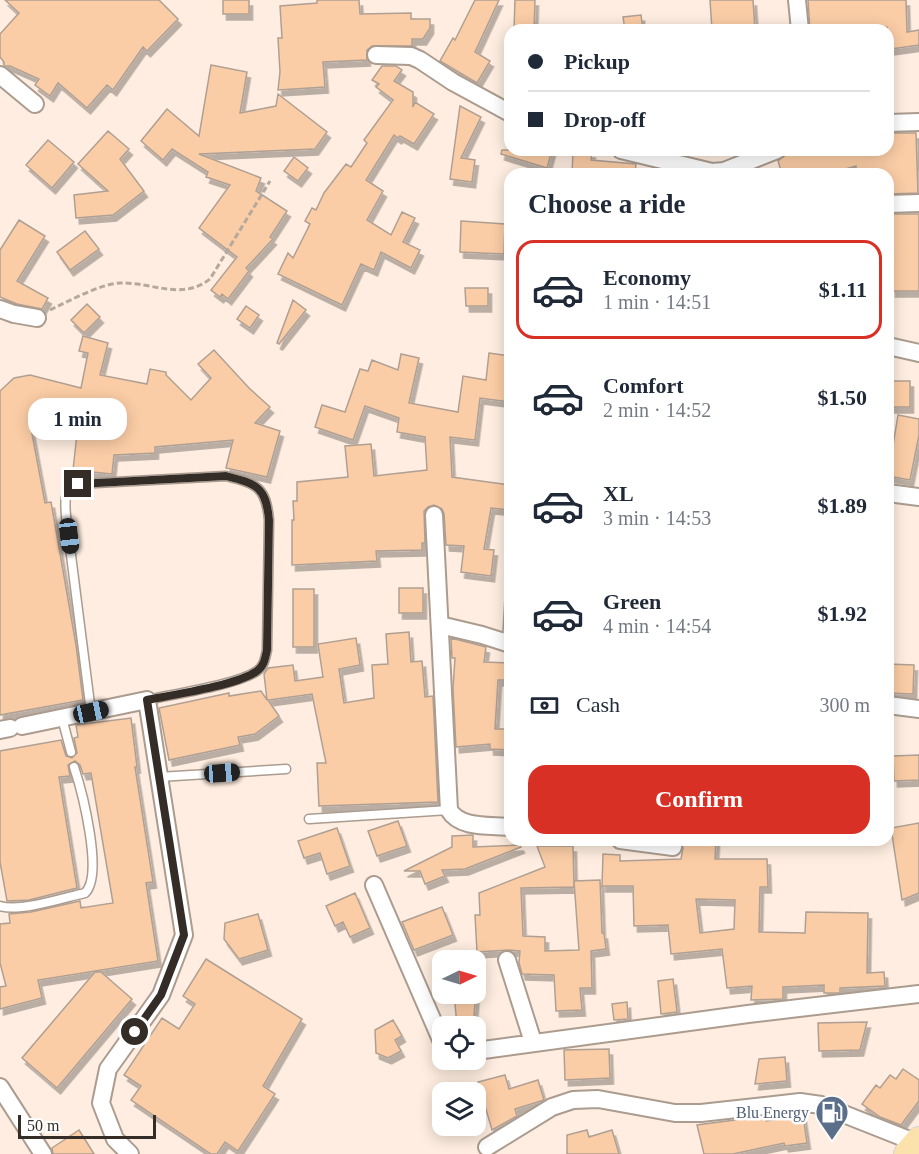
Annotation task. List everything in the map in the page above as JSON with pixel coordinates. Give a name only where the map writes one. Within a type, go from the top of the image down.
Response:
[{"type":"street","points":[[797,0],[799,24]]},
{"type":"street","points":[[376,55],[411,56],[504,110]]},
{"type":"street","points":[[0,75],[35,104]]},
{"type":"street","points":[[894,123],[919,122]]},
{"type":"street","points":[[646,156],[695,168]]},
{"type":"street","points":[[732,168],[762,156]]},
{"type":"street","points":[[894,204],[919,203]]},
{"type":"street","points":[[0,309],[37,318]]},
{"type":"street","points":[[894,347],[919,353]]},
{"type":"street","points":[[894,494],[919,497]]},
{"type":"street","points":[[434,515],[449,810],[461,822],[504,827]]},
{"type":"street","points":[[440,625],[504,642]]},
{"type":"street","points":[[10,728],[147,700],[184,935],[161,995],[108,1069],[101,1103],[115,1139],[130,1154]]},
{"type":"street","points":[[894,706],[919,710]]},
{"type":"street","points":[[665,846],[673,847]]},
{"type":"street","points":[[374,885],[432,1019]]},
{"type":"street","points":[[507,960],[533,1042]]},
{"type":"street","points":[[486,1049],[748,1014],[919,994]]},
{"type":"street","points":[[0,1087],[44,1154]]},
{"type":"street","points":[[487,1147],[552,1107],[573,1100],[598,1099],[675,1113],[701,1113],[800,1102],[821,1105],[914,1146]]},
{"type":"lane","points":[[91,712],[66,516],[65,499],[69,489],[78,484],[226,476],[250,482],[261,489],[268,502],[267,650],[263,664],[257,671],[241,679],[147,700]]},
{"type":"lane","points":[[62,718],[71,752]]},
{"type":"lane","points":[[0,906],[27,906],[85,893],[90,888],[93,875],[89,834],[83,796],[74,767]]},
{"type":"lane","points":[[159,777],[286,769]]},
{"type":"lane","points":[[309,819],[449,810]]},
{"type":"path","points":[[37,318],[78,297],[119,283],[182,291],[201,286],[210,279],[270,181]]},
{"type":"building","points":[[5,0],[159,0],[178,19],[147,51],[143,47],[113,90],[107,85],[87,108],[58,83],[50,96],[35,85],[39,79],[10,66],[4,66],[0,57],[0,34],[19,13]]},
{"type":"building","points":[[223,0],[249,0],[249,14],[223,14]]},
{"type":"building","points":[[317,0],[359,0],[360,14],[411,13],[411,19],[430,19],[430,28],[423,39],[412,39],[412,46],[372,46],[367,50],[367,60],[323,62],[325,87],[278,90],[280,72],[278,38],[282,38],[280,6],[317,3]]},
{"type":"building","points":[[475,0],[499,0],[475,52],[490,61],[477,83],[440,61],[453,38],[455,40]]},
{"type":"building","points":[[515,0],[535,0],[534,24],[514,24]]},
{"type":"building","points":[[710,0],[753,0],[755,24],[712,24]]},
{"type":"building","points":[[808,0],[906,0],[907,32],[919,30],[919,45],[894,49],[894,24],[810,24]]},
{"type":"building","points":[[641,15],[642,24],[624,24],[623,17]]},
{"type":"building","points":[[211,65],[247,72],[240,113],[276,106],[278,94],[327,132],[315,149],[199,154],[261,178],[256,191],[287,211],[270,237],[273,239],[246,268],[249,271],[228,299],[222,294],[220,297],[211,290],[237,257],[199,228],[230,185],[206,177],[208,172],[172,149],[163,160],[141,141],[167,109],[199,136]]},
{"type":"building","points":[[382,66],[396,66],[402,70],[394,81],[413,92],[413,107],[415,102],[434,114],[414,144],[394,135],[366,180],[383,191],[367,220],[391,235],[402,212],[415,218],[403,242],[420,250],[411,268],[381,252],[374,270],[361,264],[342,305],[278,274],[288,253],[293,258],[310,224],[305,221],[312,208],[316,210],[324,193],[346,164],[351,167],[367,143],[364,140],[393,100],[376,87],[379,84],[372,80]]},
{"type":"building","points":[[460,106],[481,117],[461,158],[475,160],[472,182],[450,179]]},
{"type":"building","points":[[108,131],[129,149],[120,159],[144,191],[113,215],[76,218],[74,195],[108,191],[78,164]]},
{"type":"building","points":[[894,133],[916,133],[918,193],[894,194],[894,168],[856,168],[856,166],[849,168],[780,168],[778,161],[784,156],[894,156]]},
{"type":"building","points":[[48,140],[74,162],[52,188],[26,165]]},
{"type":"building","points":[[508,156],[550,156],[547,168]]},
{"type":"building","points":[[573,156],[592,156],[591,160],[636,164],[636,168],[572,168]]},
{"type":"building","points":[[294,157],[308,168],[298,181],[284,171]]},
{"type":"building","points":[[894,214],[919,214],[919,291],[894,291]]},
{"type":"building","points":[[19,220],[45,236],[17,281],[48,298],[42,309],[17,304],[0,297],[0,250]]},
{"type":"building","points":[[461,221],[504,224],[504,254],[460,252]]},
{"type":"building","points":[[85,231],[99,249],[70,270],[57,252]]},
{"type":"building","points":[[465,288],[488,288],[488,306],[466,306]]},
{"type":"building","points":[[293,300],[306,310],[279,344],[277,343]]},
{"type":"building","points":[[87,304],[100,317],[84,333],[71,320]]},
{"type":"building","points":[[246,306],[259,315],[250,328],[237,319]]},
{"type":"building","points":[[83,336],[108,343],[100,375],[147,384],[150,369],[166,372],[166,375],[191,400],[211,378],[198,364],[214,350],[270,407],[255,423],[280,431],[267,477],[226,468],[233,440],[155,447],[155,453],[114,455],[112,474],[73,470],[78,425],[29,418],[45,503],[51,502],[76,645],[83,700],[0,715],[0,391],[14,378],[30,375],[81,388],[88,353],[79,351]]},
{"type":"building","points":[[489,353],[504,355],[504,401],[480,398],[475,440],[450,437],[452,477],[504,484],[504,509],[491,508],[484,549],[494,550],[491,576],[461,572],[464,546],[446,545],[444,514],[442,509],[434,505],[424,511],[425,543],[422,543],[422,550],[376,551],[377,561],[292,565],[293,501],[297,501],[297,482],[348,477],[345,446],[371,444],[374,476],[427,470],[425,437],[397,432],[399,418],[365,406],[353,440],[315,427],[322,405],[345,412],[360,369],[368,371],[372,360],[398,370],[401,354],[419,358],[409,403],[458,412],[463,376],[486,380]]},
{"type":"building","points":[[894,381],[910,381],[910,407],[894,407]]},
{"type":"building","points":[[898,415],[919,419],[919,435],[910,480],[894,477],[894,439]]},
{"type":"building","points":[[399,588],[423,588],[423,613],[399,613]]},
{"type":"building","points":[[293,589],[314,589],[314,647],[293,647]]},
{"type":"building","points":[[409,632],[411,662],[422,661],[425,697],[433,696],[438,802],[319,806],[317,763],[326,763],[312,694],[268,700],[279,716],[255,734],[238,737],[240,745],[169,760],[159,708],[229,693],[229,696],[261,691],[267,700],[264,674],[268,668],[293,665],[295,681],[323,677],[318,644],[356,638],[360,665],[339,669],[344,703],[374,698],[372,665],[388,664],[386,634]]},
{"type":"building","points":[[451,638],[486,647],[484,662],[504,663],[504,680],[498,680],[495,729],[504,729],[504,750],[490,749],[490,744],[456,747],[453,689],[455,658],[452,658]]},
{"type":"building","points":[[894,664],[914,665],[913,694],[894,693]]},
{"type":"building","points":[[131,718],[137,767],[135,767],[153,882],[146,883],[158,961],[38,980],[42,998],[0,1009],[0,987],[6,986],[0,963],[0,924],[10,923],[9,914],[31,912],[80,901],[81,908],[113,903],[91,773],[83,774],[80,765],[75,761],[68,765],[70,776],[59,777],[77,888],[29,900],[7,901],[0,862],[0,751],[61,740],[66,756],[72,758],[77,753],[74,738],[78,737],[76,725]]},
{"type":"building","points":[[919,755],[919,780],[894,781],[894,756]]},
{"type":"building","points":[[398,821],[407,846],[377,856],[368,831]]},
{"type":"building","points":[[919,823],[919,893],[902,900],[894,846],[894,827]]},
{"type":"building","points":[[337,828],[350,866],[327,874],[320,853],[304,858],[298,841]]},
{"type":"building","points":[[473,835],[473,847],[521,847],[465,869],[442,870],[445,876],[425,884],[420,871],[404,871],[452,847],[452,836]]},
{"type":"building","points":[[537,846],[573,846],[574,887],[521,888],[523,936],[545,937],[545,951],[579,950],[574,881],[600,880],[602,933],[604,933],[606,949],[591,951],[592,988],[580,988],[582,1010],[556,1011],[554,975],[522,974],[519,963],[520,951],[477,950],[475,915],[480,915],[479,893],[545,867]]},
{"type":"building","points":[[682,846],[716,846],[715,859],[767,859],[768,887],[760,887],[759,932],[805,933],[806,912],[868,913],[867,973],[884,972],[885,986],[840,988],[840,993],[824,993],[824,985],[783,987],[783,999],[751,1000],[752,986],[727,988],[722,949],[671,954],[668,925],[634,926],[633,886],[602,886],[603,854],[620,855],[620,861],[681,859]],"holes":[[[696,899],[735,900],[734,929],[700,933]]]},
{"type":"building","points":[[355,893],[370,928],[350,937],[343,922],[335,926],[326,906]]},
{"type":"building","points":[[442,907],[453,935],[414,950],[402,922]]},
{"type":"building","points":[[258,914],[268,950],[239,959],[224,939],[225,923]]},
{"type":"building","points":[[206,959],[302,1019],[263,1086],[275,1094],[238,1151],[225,1142],[217,1154],[211,1154],[131,1100],[141,1086],[124,1075],[162,1018],[179,1029],[195,1004],[183,996]]},
{"type":"building","points":[[95,972],[101,972],[132,999],[57,1088],[22,1058]]},
{"type":"building","points":[[673,979],[677,1012],[661,1014],[658,981]]},
{"type":"building","points":[[627,1002],[628,1019],[614,1020],[612,1004]]},
{"type":"building","points":[[455,1004],[475,1004],[474,1016],[456,1016]]},
{"type":"building","points":[[393,1020],[402,1036],[395,1040],[401,1051],[388,1058],[376,1053],[375,1030]]},
{"type":"building","points":[[867,1022],[860,1050],[819,1051],[818,1023]]},
{"type":"building","points":[[609,1049],[610,1078],[565,1080],[564,1050]]},
{"type":"building","points":[[785,1057],[787,1081],[755,1084],[759,1059]]},
{"type":"building","points":[[903,1069],[919,1080],[919,1101],[901,1125],[880,1117],[862,1104],[876,1085],[880,1088],[890,1075],[896,1079]]},
{"type":"building","points":[[505,1075],[509,1089],[538,1080],[544,1100],[515,1109],[517,1116],[492,1130],[486,1109],[486,1082],[478,1082]]},
{"type":"building","points":[[765,1116],[766,1121],[803,1116],[807,1143],[785,1146],[784,1143],[733,1154],[704,1154],[697,1125]]},
{"type":"building","points":[[79,1130],[94,1154],[53,1154],[52,1148]]},
{"type":"building","points":[[587,1130],[589,1137],[612,1130],[619,1154],[567,1154],[567,1135]]},
{"type":"place","name":"Blu Energy","points":[[832,1141]]},
{"type":"route","points":[[78,484],[226,476],[250,482],[261,489],[268,502],[267,650],[263,664],[257,671],[241,679],[147,700],[184,935],[161,995],[135,1032]]}]
